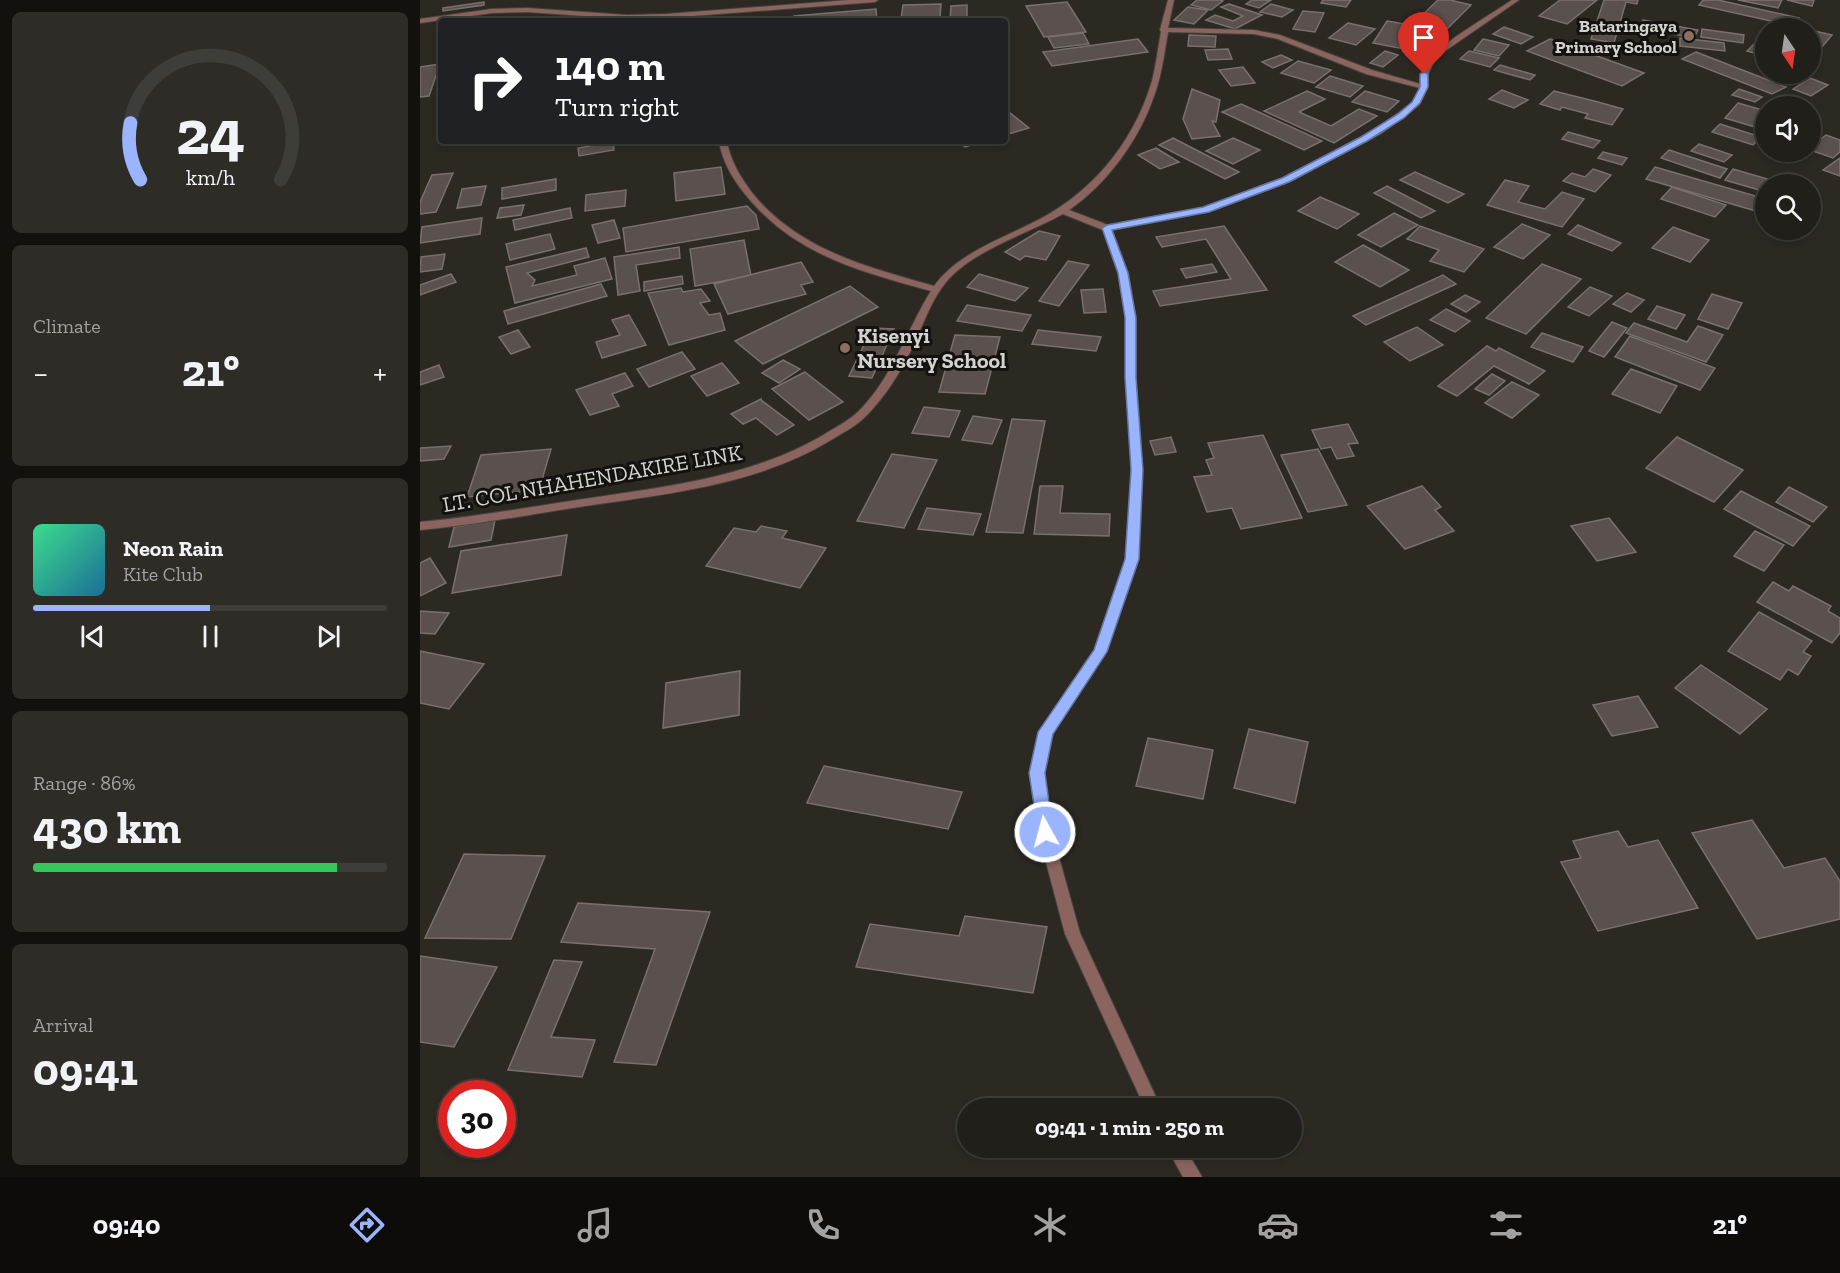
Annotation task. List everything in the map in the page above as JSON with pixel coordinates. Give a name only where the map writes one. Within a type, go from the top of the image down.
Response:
[{"type":"street","points":[[442,18],[492,11],[527,10],[666,16],[875,0]]},
{"type":"street","name":"LT. COL NHAHENDAKIRE LINK","points":[[420,526],[554,507],[722,479],[767,467],[815,446],[861,415],[889,382],[936,290],[952,272],[981,253],[1063,211],[1086,194],[1114,162],[1137,124],[1155,82],[1163,30],[1171,0]]},
{"type":"street","points":[[1063,211],[1107,228],[1205,210],[1286,180],[1379,131],[1416,103],[1424,87],[1424,74],[1431,61],[1443,50],[1516,0]]},
{"type":"street","points":[[420,21],[438,18]]},
{"type":"street","points":[[1163,30],[1254,32],[1280,37],[1369,72],[1424,87]]},
{"type":"street","points":[[724,144],[731,168],[756,205],[809,247],[838,261],[936,290]]},
{"type":"street","points":[[1107,228],[1123,273],[1131,318],[1131,378],[1137,470],[1132,559],[1100,652],[1046,732],[1037,773],[1045,832],[1073,934],[1148,1098]]},
{"type":"street","points":[[1182,1158],[1193,1177]]},
{"type":"building","points":[[1197,0],[1223,1],[1211,10],[1191,5]]},
{"type":"building","points":[[1252,0],[1271,0],[1259,8],[1246,4]]},
{"type":"building","points":[[1323,0],[1351,0],[1346,7],[1321,3]]},
{"type":"building","points":[[1438,0],[1471,5],[1446,30],[1414,23]]},
{"type":"building","points":[[1560,0],[1597,0],[1567,24],[1539,16]]},
{"type":"building","points":[[1604,0],[1638,0],[1637,4],[1626,2],[1614,43],[1591,39]]},
{"type":"building","points":[[1703,0],[1718,0],[1799,18],[1758,18],[1699,5]]},
{"type":"building","points":[[1738,0],[1782,0],[1778,8]]},
{"type":"building","points":[[1787,0],[1814,0],[1812,6]]},
{"type":"building","points":[[484,2],[484,5],[443,11],[443,8]]},
{"type":"building","points":[[1067,2],[1086,32],[1044,37],[1026,6]]},
{"type":"building","points":[[941,4],[940,18],[901,18],[903,5]]},
{"type":"building","points":[[1229,4],[1262,15],[1235,29],[1206,20],[1215,15],[1233,21],[1243,16],[1221,7]]},
{"type":"building","points":[[1271,4],[1293,10],[1282,17],[1260,12]]},
{"type":"building","points":[[967,5],[967,18],[950,18],[951,6]]},
{"type":"building","points":[[1188,7],[1208,10],[1194,24],[1174,20]]},
{"type":"building","points":[[876,9],[877,18],[794,18],[794,16]]},
{"type":"building","points":[[1303,11],[1324,13],[1315,32],[1293,29]]},
{"type":"building","points":[[1643,20],[1698,30],[1694,38],[1639,28]]},
{"type":"building","points":[[1387,21],[1417,26],[1404,49],[1373,43]]},
{"type":"building","points":[[1348,23],[1375,29],[1356,45],[1329,38]]},
{"type":"building","points":[[1504,27],[1533,37],[1521,44],[1493,34]]},
{"type":"building","points":[[1702,29],[1744,35],[1743,43],[1701,37]]},
{"type":"building","points":[[1821,32],[1832,35],[1821,48]]},
{"type":"building","points":[[1083,33],[1089,44],[1054,48],[1048,37]]},
{"type":"building","points":[[1189,35],[1216,36],[1215,47],[1188,46]]},
{"type":"building","points":[[1680,38],[1724,43],[1725,51],[1680,46]]},
{"type":"building","points":[[1138,39],[1148,52],[1052,66],[1043,52]]},
{"type":"building","points":[[1483,39],[1509,45],[1499,56],[1474,50]]},
{"type":"building","points":[[1550,39],[1644,73],[1622,86],[1527,51]]},
{"type":"building","points":[[1755,43],[1755,53],[1747,51]]},
{"type":"building","points":[[1228,49],[1232,59],[1208,60],[1205,50]]},
{"type":"building","points":[[1385,51],[1398,55],[1383,67],[1370,63]]},
{"type":"building","points":[[1469,51],[1499,58],[1490,67],[1460,59]]},
{"type":"building","points":[[1696,52],[1755,75],[1755,84],[1778,84],[1786,87],[1772,94],[1682,59]]},
{"type":"building","points":[[1281,55],[1292,60],[1273,68],[1262,62]]},
{"type":"building","points":[[1298,61],[1331,70],[1314,83],[1281,73]]},
{"type":"building","points":[[438,64],[429,96],[420,97],[420,67]]},
{"type":"building","points":[[1500,65],[1535,75],[1530,80],[1494,70]]},
{"type":"building","points":[[1243,67],[1255,83],[1231,86],[1219,70]]},
{"type":"building","points":[[1330,76],[1363,86],[1350,97],[1316,87]]},
{"type":"building","points":[[1821,82],[1828,85],[1811,96],[1793,89],[1801,84]]},
{"type":"building","points":[[1192,89],[1220,100],[1216,122],[1212,121],[1220,136],[1192,139],[1183,119]]},
{"type":"building","points":[[1739,89],[1759,96],[1755,96],[1755,102],[1732,95]]},
{"type":"building","points":[[1502,90],[1528,100],[1514,108],[1489,99]]},
{"type":"building","points":[[1307,91],[1325,99],[1299,112],[1331,126],[1359,109],[1377,116],[1334,143],[1264,111]]},
{"type":"building","points":[[1365,91],[1399,101],[1387,112],[1352,102]]},
{"type":"building","points":[[1554,91],[1623,109],[1612,125],[1585,118],[1588,114],[1540,104]]},
{"type":"building","points":[[1738,103],[1755,108],[1755,127],[1725,118]]},
{"type":"building","points":[[1241,104],[1322,141],[1304,150],[1222,112]]},
{"type":"building","points":[[1008,111],[1029,128],[1008,134]]},
{"type":"building","points":[[1720,124],[1755,135],[1755,143],[1753,145],[1712,132]]},
{"type":"building","points":[[1568,132],[1600,141],[1593,148],[1562,139]]},
{"type":"building","points":[[1826,135],[1840,140],[1840,152],[1833,158],[1821,154],[1821,139]]},
{"type":"building","points":[[1173,138],[1239,172],[1225,179],[1159,145]]},
{"type":"building","points":[[1233,138],[1260,150],[1233,164],[1206,151]]},
{"type":"building","points":[[613,144],[614,150],[579,156],[578,148]]},
{"type":"building","points":[[1699,144],[1732,155],[1724,162],[1691,151]]},
{"type":"building","points":[[1156,148],[1179,162],[1160,169],[1138,155]]},
{"type":"building","points":[[1669,150],[1727,169],[1720,178],[1661,158]]},
{"type":"building","points":[[1603,152],[1627,158],[1622,165],[1598,158]]},
{"type":"building","points":[[1840,158],[1840,176],[1823,170]]},
{"type":"building","points":[[721,167],[725,194],[676,201],[674,173]]},
{"type":"building","points":[[1655,167],[1755,196],[1755,211],[1646,179]]},
{"type":"building","points":[[1593,169],[1611,175],[1595,192],[1563,181],[1572,173],[1585,177]]},
{"type":"building","points":[[1733,169],[1755,175],[1755,189],[1725,180]]},
{"type":"building","points":[[1415,172],[1464,194],[1448,203],[1400,180]]},
{"type":"building","points":[[453,173],[436,212],[420,214],[420,202],[432,175]]},
{"type":"building","points":[[556,179],[556,190],[502,199],[502,188]]},
{"type":"building","points":[[1505,180],[1529,186],[1518,202],[1545,209],[1562,192],[1584,199],[1562,227],[1487,205]]},
{"type":"building","points":[[486,186],[481,205],[457,208],[462,189]]},
{"type":"building","points":[[1387,186],[1435,211],[1421,218],[1374,193]]},
{"type":"building","points":[[1672,187],[1726,205],[1715,217],[1661,199]]},
{"type":"building","points":[[626,190],[625,206],[585,211],[586,195]]},
{"type":"building","points":[[1320,197],[1359,214],[1337,229],[1298,211]]},
{"type":"building","points":[[524,205],[521,215],[497,218],[500,208]]},
{"type":"building","points":[[747,206],[756,215],[759,229],[626,252],[623,228]]},
{"type":"building","points":[[570,208],[572,218],[515,230],[513,220]]},
{"type":"building","points":[[1394,213],[1418,225],[1381,247],[1358,235]]},
{"type":"building","points":[[482,218],[480,234],[420,243],[422,227]]},
{"type":"building","points":[[614,220],[620,238],[598,243],[592,225]]},
{"type":"building","points":[[1522,224],[1550,235],[1523,259],[1494,247]]},
{"type":"building","points":[[1578,225],[1621,243],[1612,251],[1568,234]]},
{"type":"building","points":[[1224,226],[1267,290],[1160,306],[1153,291],[1231,279],[1206,239],[1162,247],[1156,237]]},
{"type":"building","points":[[1420,226],[1484,249],[1464,272],[1430,261],[1439,250],[1407,239]]},
{"type":"building","points":[[1673,227],[1709,240],[1690,262],[1652,248]]},
{"type":"building","points":[[1039,231],[1060,236],[1046,260],[1025,256],[1020,260],[1005,252]]},
{"type":"building","points":[[550,234],[555,249],[510,260],[506,244]]},
{"type":"building","points":[[744,240],[751,276],[695,286],[690,249]]},
{"type":"building","points":[[1363,245],[1409,270],[1380,287],[1335,262]]},
{"type":"building","points":[[679,247],[680,258],[636,265],[640,291],[618,295],[614,257]]},
{"type":"building","points":[[586,248],[589,257],[527,273],[535,280],[532,286],[577,275],[574,266],[605,258],[612,279],[515,303],[506,267]]},
{"type":"building","points":[[445,254],[442,269],[420,272],[421,257]]},
{"type":"building","points":[[1068,261],[1089,265],[1059,306],[1039,301]]},
{"type":"building","points":[[801,262],[813,282],[801,285],[806,294],[728,314],[714,284]]},
{"type":"building","points":[[1212,264],[1217,272],[1186,278],[1181,269]]},
{"type":"building","points":[[1542,264],[1581,279],[1526,334],[1486,318]]},
{"type":"building","points":[[451,274],[456,282],[420,295],[420,285]]},
{"type":"building","points":[[979,274],[1028,288],[1015,301],[967,287]]},
{"type":"building","points":[[1443,275],[1456,284],[1366,325],[1353,316]]},
{"type":"building","points":[[682,276],[683,284],[644,291],[644,282]]},
{"type":"building","points":[[601,284],[607,296],[508,324],[504,311]]},
{"type":"building","points":[[850,286],[878,307],[763,364],[735,341]]},
{"type":"building","points":[[1590,287],[1612,296],[1589,316],[1568,307]]},
{"type":"building","points":[[681,288],[683,292],[701,289],[710,301],[700,303],[709,315],[720,313],[725,330],[669,345],[648,293]]},
{"type":"building","points":[[1103,289],[1106,312],[1084,313],[1081,290]]},
{"type":"building","points":[[1627,293],[1644,300],[1631,312],[1613,304]]},
{"type":"building","points":[[1712,294],[1742,303],[1728,329],[1698,319]]},
{"type":"building","points":[[1465,295],[1480,302],[1466,312],[1451,304]]},
{"type":"building","points":[[967,305],[1031,315],[1022,331],[957,321]]},
{"type":"building","points":[[1657,306],[1685,315],[1676,329],[1648,319]]},
{"type":"building","points":[[1446,309],[1470,321],[1455,332],[1430,320]]},
{"type":"building","points":[[629,315],[646,345],[602,358],[596,342],[620,335],[612,320]]},
{"type":"building","points":[[1612,322],[1627,328],[1604,357],[1589,351]]},
{"type":"building","points":[[1634,323],[1687,342],[1698,326],[1723,335],[1706,362],[1626,333]]},
{"type":"building","points":[[1417,327],[1443,345],[1410,361],[1384,342]]},
{"type":"building","points":[[872,328],[894,329],[872,378],[849,376]]},
{"type":"building","points":[[518,330],[530,347],[511,354],[499,337]]},
{"type":"building","points":[[1038,330],[1101,337],[1096,351],[1032,344]]},
{"type":"building","points":[[1542,333],[1583,347],[1573,362],[1531,347]]},
{"type":"building","points":[[955,335],[1000,337],[985,394],[939,392]]},
{"type":"building","points":[[1630,336],[1715,368],[1700,390],[1615,357]]},
{"type":"building","points":[[1487,346],[1496,351],[1499,348],[1545,371],[1529,384],[1494,366],[1457,396],[1438,386]]},
{"type":"building","points":[[682,352],[695,369],[649,387],[637,369]]},
{"type":"building","points":[[783,360],[800,369],[779,383],[762,373]]},
{"type":"building","points":[[722,363],[739,383],[707,396],[691,376]]},
{"type":"building","points":[[439,365],[444,377],[420,385],[420,372]]},
{"type":"building","points":[[1631,369],[1677,386],[1660,413],[1612,394]]},
{"type":"building","points":[[805,372],[843,402],[809,420],[772,389]]},
{"type":"building","points":[[625,373],[633,386],[612,394],[619,406],[590,415],[576,390]]},
{"type":"building","points":[[1492,374],[1505,381],[1489,395],[1475,389]]},
{"type":"building","points":[[1512,382],[1539,395],[1512,418],[1485,403]]},
{"type":"building","points":[[761,399],[794,425],[777,435],[756,418],[743,424],[731,414]]},
{"type":"building","points":[[924,407],[960,411],[949,437],[912,433]]},
{"type":"building","points":[[973,416],[1002,420],[992,444],[962,440]]},
{"type":"building","points":[[1012,419],[1045,421],[1023,533],[986,532]]},
{"type":"building","points":[[1348,424],[1358,443],[1348,444],[1354,456],[1337,459],[1331,447],[1321,449],[1312,430]]},
{"type":"building","points":[[1263,435],[1302,518],[1241,529],[1232,508],[1207,512],[1194,477],[1212,475],[1206,460],[1214,458],[1208,443]]},
{"type":"building","points":[[1171,437],[1176,452],[1155,455],[1150,441]]},
{"type":"building","points":[[1677,437],[1743,470],[1714,502],[1646,468]]},
{"type":"building","points":[[451,446],[444,459],[420,461],[420,448]]},
{"type":"building","points":[[551,449],[539,490],[467,497],[481,455]]},
{"type":"building","points":[[1318,449],[1347,505],[1308,512],[1281,455]]},
{"type":"building","points":[[892,454],[937,460],[904,528],[857,521]]},
{"type":"building","points":[[1040,486],[1063,486],[1060,513],[1110,514],[1109,536],[1034,534]]},
{"type":"building","points":[[1422,486],[1441,507],[1435,510],[1454,531],[1405,549],[1367,506]]},
{"type":"building","points":[[1789,487],[1827,507],[1813,522],[1776,502]]},
{"type":"building","points":[[1741,491],[1810,526],[1793,546],[1724,509]]},
{"type":"building","points":[[927,508],[981,514],[973,535],[918,529]]},
{"type":"building","points":[[1609,518],[1636,552],[1597,561],[1571,526]]},
{"type":"building","points":[[495,520],[491,540],[449,547],[454,527]]},
{"type":"building","points":[[761,526],[787,531],[782,538],[826,548],[800,588],[706,566],[734,528],[756,532]]},
{"type":"building","points":[[1755,531],[1784,545],[1764,571],[1734,556]]},
{"type":"building","points":[[567,535],[561,575],[452,593],[461,551]]},
{"type":"building","points":[[430,558],[446,583],[420,596],[420,563]]},
{"type":"building","points":[[1773,582],[1789,591],[1793,586],[1831,606],[1828,611],[1840,618],[1840,633],[1832,643],[1757,602]]},
{"type":"building","points":[[420,611],[449,613],[435,634],[420,633]]},
{"type":"building","points":[[1759,612],[1812,641],[1803,652],[1811,656],[1798,675],[1788,669],[1780,680],[1728,651]]},
{"type":"building","points":[[420,651],[484,664],[449,709],[420,703]]},
{"type":"building","points":[[1701,665],[1767,709],[1740,734],[1675,688]]},
{"type":"building","points":[[740,671],[739,715],[663,728],[666,683]]},
{"type":"building","points":[[1638,696],[1658,727],[1612,736],[1593,705]]},
{"type":"building","points":[[1249,729],[1308,742],[1295,803],[1234,788]]},
{"type":"building","points":[[1148,738],[1213,750],[1203,799],[1136,786]]},
{"type":"building","points":[[824,766],[962,792],[948,829],[807,803]]},
{"type":"building","points":[[1752,820],[1784,868],[1825,858],[1840,881],[1840,919],[1757,939],[1692,833]]},
{"type":"building","points":[[1618,831],[1628,847],[1658,840],[1698,908],[1598,931],[1561,862],[1581,858],[1573,841]]},
{"type":"building","points":[[464,854],[545,856],[511,939],[425,938]]},
{"type":"building","points":[[578,903],[710,912],[656,1065],[614,1062],[655,949],[561,942]]},
{"type":"building","points":[[965,916],[1047,927],[1033,993],[856,967],[870,924],[959,936]]},
{"type":"building","points":[[420,956],[497,967],[454,1047],[420,1042]]},
{"type":"building","points":[[554,960],[582,962],[551,1037],[595,1040],[582,1077],[508,1070]]},
{"type":"place","name":"Bataringaya Primary School","points":[[1689,36]]},
{"type":"place","name":"Kisenyi Nursery School","points":[[845,348]]},
{"type":"route","points":[[1045,832],[1037,773],[1046,732],[1100,652],[1132,559],[1137,470],[1131,378],[1131,318],[1123,273],[1107,228],[1205,210],[1286,180],[1379,131],[1401,116],[1416,103],[1424,87],[1424,74]]}]
